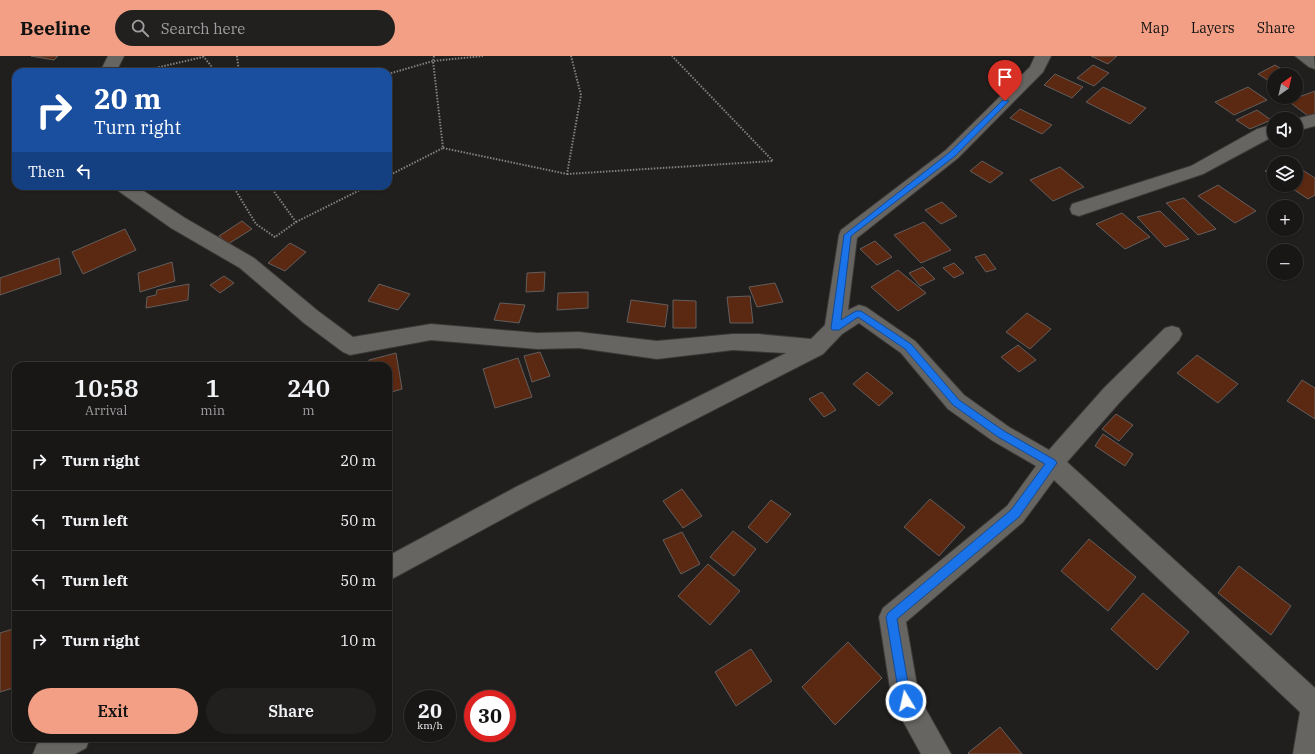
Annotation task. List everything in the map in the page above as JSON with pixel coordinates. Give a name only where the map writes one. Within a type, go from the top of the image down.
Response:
[{"type":"street","points":[[110,68],[116,56]]},
{"type":"street","points":[[836,328],[848,235],[952,154],[1037,69],[1043,56]]},
{"type":"street","points":[[1302,56],[1315,64]]},
{"type":"street","points":[[1303,123],[1315,120]]},
{"type":"street","points":[[1079,209],[1197,170],[1267,132]]},
{"type":"street","points":[[129,190],[178,223],[248,263],[311,317],[350,346],[431,332],[537,341],[579,340],[657,350],[733,342],[816,348]]},
{"type":"street","points":[[392,567],[524,495],[816,348],[836,328],[858,313],[908,347],[956,402],[1001,434],[1052,463],[1315,707],[1307,754]]},
{"type":"street","points":[[937,754],[906,701],[892,617],[1015,514],[1052,463],[1112,396],[1172,334]]},
{"type":"street","points":[[47,754],[69,742]]},
{"type":"path","points":[[237,56],[238,68]]},
{"type":"path","points":[[434,56],[433,61],[444,148]]},
{"type":"path","points":[[392,73],[433,61],[483,56]]},
{"type":"path","points":[[567,174],[581,95],[571,56]]},
{"type":"path","points":[[392,174],[444,148],[567,174],[772,161],[672,56]]},
{"type":"path","points":[[155,68],[203,57],[213,68]]},
{"type":"path","points":[[235,190],[256,224],[275,238],[296,222],[360,190]]},
{"type":"path","points":[[273,190],[296,222]]},
{"type":"building","points":[[31,56],[58,56],[54,60]]},
{"type":"building","points":[[1091,56],[1117,56],[1108,64]]},
{"type":"building","points":[[1093,65],[1109,73],[1094,86],[1077,78]]},
{"type":"building","points":[[1275,65],[1280,68],[1269,68]]},
{"type":"building","points":[[1267,69],[1267,80],[1258,74]]},
{"type":"building","points":[[1055,74],[1083,87],[1072,98],[1044,85]]},
{"type":"building","points":[[1103,87],[1146,108],[1130,124],[1086,102]]},
{"type":"building","points":[[1248,87],[1267,100],[1234,115],[1215,102]]},
{"type":"building","points":[[1315,91],[1315,116],[1311,118],[1292,104],[1303,104],[1303,95]]},
{"type":"building","points":[[1020,109],[1052,125],[1042,134],[1010,118]]},
{"type":"building","points":[[1257,110],[1267,117],[1267,122],[1250,129],[1236,120]]},
{"type":"building","points":[[982,161],[1003,173],[990,183],[970,171]]},
{"type":"building","points":[[1060,167],[1084,187],[1053,201],[1030,180]]},
{"type":"building","points":[[1303,170],[1315,178],[1315,195],[1308,199],[1298,192],[1303,192]]},
{"type":"building","points":[[1218,185],[1256,211],[1235,223],[1198,196]]},
{"type":"building","points":[[1184,198],[1216,229],[1198,235],[1166,203]]},
{"type":"building","points":[[942,202],[957,216],[941,224],[925,210]]},
{"type":"building","points":[[1160,211],[1189,239],[1165,247],[1137,217]]},
{"type":"building","points":[[1122,213],[1150,237],[1125,249],[1096,224]]},
{"type":"building","points":[[242,221],[252,229],[228,244],[219,236]]},
{"type":"building","points":[[924,222],[951,250],[921,263],[894,235]]},
{"type":"building","points":[[125,229],[136,250],[83,274],[72,252]]},
{"type":"building","points":[[875,241],[892,257],[877,265],[860,249]]},
{"type":"building","points":[[290,243],[306,252],[285,271],[268,263]]},
{"type":"building","points":[[985,254],[996,269],[986,272],[975,257]]},
{"type":"building","points":[[59,258],[61,274],[0,295],[0,278]]},
{"type":"building","points":[[172,262],[175,281],[140,292],[138,273]]},
{"type":"building","points":[[954,263],[964,273],[954,278],[943,268]]},
{"type":"building","points":[[923,267],[935,279],[920,286],[909,273]]},
{"type":"building","points":[[898,270],[926,293],[898,311],[871,287]]},
{"type":"building","points":[[545,272],[544,291],[526,292],[527,273]]},
{"type":"building","points":[[224,276],[234,283],[220,293],[210,285]]},
{"type":"building","points":[[775,283],[783,302],[757,307],[749,287]]},
{"type":"building","points":[[189,284],[188,300],[146,308],[147,297],[156,295],[157,290]]},
{"type":"building","points":[[379,284],[410,294],[398,310],[368,301]]},
{"type":"building","points":[[588,292],[588,308],[557,310],[558,293]]},
{"type":"building","points":[[750,296],[753,323],[730,323],[727,297]]},
{"type":"building","points":[[631,300],[668,305],[665,327],[627,322]]},
{"type":"building","points":[[673,300],[696,301],[696,328],[673,328]]},
{"type":"building","points":[[500,303],[525,305],[519,323],[494,320]]},
{"type":"building","points":[[1027,313],[1051,329],[1030,349],[1006,332]]},
{"type":"building","points":[[1018,345],[1036,360],[1019,372],[1001,357]]},
{"type":"building","points":[[540,352],[550,376],[532,382],[524,356]]},
{"type":"building","points":[[396,353],[402,389],[392,392],[392,362],[369,362],[369,360]]},
{"type":"building","points":[[1197,355],[1238,384],[1218,403],[1177,373]]},
{"type":"building","points":[[518,358],[532,397],[495,408],[483,369]]},
{"type":"building","points":[[867,372],[893,393],[879,406],[853,384]]},
{"type":"building","points":[[1302,380],[1315,388],[1315,419],[1287,401]]},
{"type":"building","points":[[822,392],[836,410],[824,417],[809,399]]},
{"type":"building","points":[[1116,414],[1133,425],[1119,441],[1102,429]]},
{"type":"building","points":[[1103,434],[1133,454],[1125,466],[1095,446]]},
{"type":"building","points":[[682,489],[702,516],[683,528],[663,501]]},
{"type":"building","points":[[930,499],[965,527],[939,556],[904,527]]},
{"type":"building","points":[[771,500],[791,514],[767,543],[748,527]]},
{"type":"building","points":[[733,531],[756,549],[734,576],[710,557]]},
{"type":"building","points":[[682,532],[700,564],[681,574],[663,540]]},
{"type":"building","points":[[1089,539],[1136,577],[1108,611],[1061,571]]},
{"type":"building","points":[[708,564],[740,591],[710,625],[678,596]]},
{"type":"building","points":[[1239,566],[1291,606],[1271,635],[1218,593]]},
{"type":"building","points":[[1143,593],[1189,632],[1157,670],[1111,629]]},
{"type":"building","points":[[12,629],[12,688],[0,692],[0,633]]},
{"type":"building","points":[[848,642],[882,678],[835,725],[802,687]]},
{"type":"building","points":[[751,649],[772,681],[736,706],[715,672]]},
{"type":"building","points":[[1000,727],[1022,754],[968,753]]},
{"type":"route","points":[[906,701],[892,617],[1015,514],[1052,463],[1001,434],[956,402],[908,347],[858,313],[836,328],[848,235],[952,154],[1005,101]]}]
